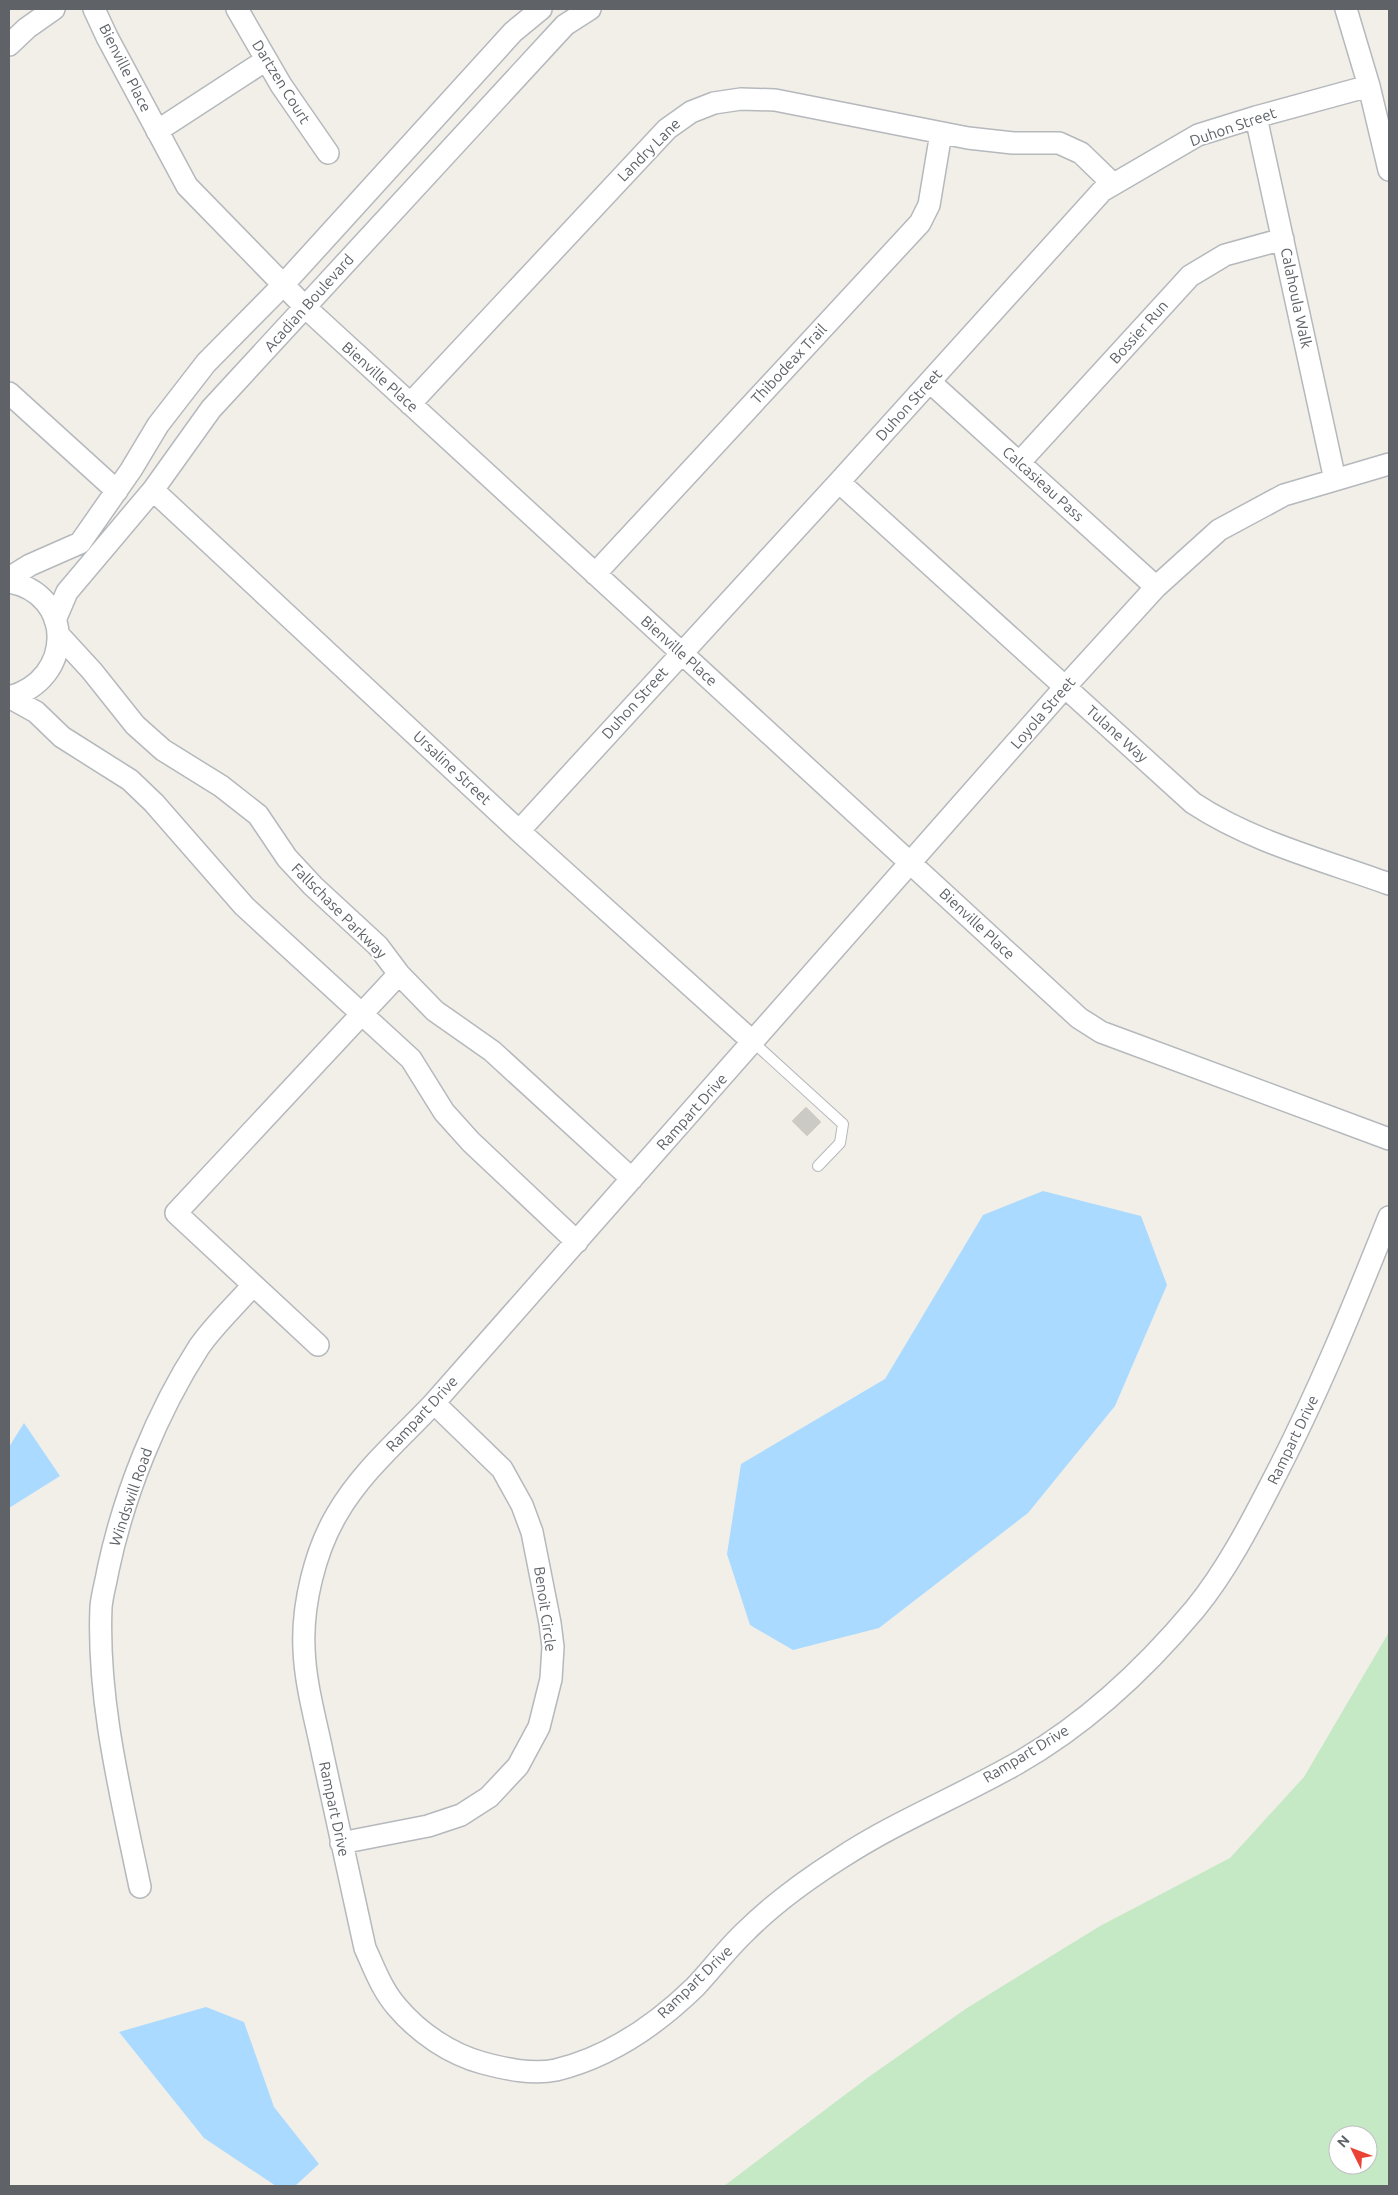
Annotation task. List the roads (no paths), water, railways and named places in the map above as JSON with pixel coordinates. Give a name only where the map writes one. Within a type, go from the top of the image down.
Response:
[{"type":"street","points":[[9,45],[27,28],[54,9]]},
{"type":"street","name":"Bienville Place","points":[[94,9],[107,37],[187,186],[283,285],[1078,1018],[1101,1032],[1389,1139]]},
{"type":"street","name":"Dartzen Court","points":[[237,9],[281,85],[328,153]]},
{"type":"street","name":"Acadian Boulevard","points":[[9,578],[30,565],[80,543],[131,470],[158,425],[206,363],[283,285],[513,32],[541,9]]},
{"type":"street","name":"Acadian Boulevard","points":[[9,697],[23,693],[36,686],[46,675],[54,663],[58,649],[57,627],[67,592],[153,490],[211,409],[564,25],[590,9]]},
{"type":"street","points":[[1346,9],[1369,86],[1389,170]]},
{"type":"street","points":[[157,131],[266,60]]},
{"type":"street","name":"Duhon Street","points":[[519,831],[839,482],[1102,191],[1198,135],[1369,86]]},
{"type":"street","name":"Landry Lane","points":[[410,404],[667,129],[691,112],[714,103],[741,99],[775,100],[941,133],[1013,143],[1059,144],[1080,153],[1112,184]]},
{"type":"street","name":"Calahoula Walk","points":[[1256,117],[1335,480]]},
{"type":"street","name":"Thibodeax Trail","points":[[595,574],[920,224],[928,205],[941,133]]},
{"type":"street","name":"Bossier Run","points":[[1019,463],[1190,276],[1225,255],[1283,239]]},
{"type":"street","name":"Calcasieau Pass","points":[[930,382],[1156,587]]},
{"type":"street","points":[[9,393],[117,491]]},
{"type":"street","name":"Loyola Street","points":[[753,1042],[1156,587],[1219,530],[1284,495],[1389,464]]},
{"type":"street","name":"Tulane Way","points":[[839,482],[1193,803],[1216,818],[1246,833],[1389,884]]},
{"type":"street","name":"Ursaline Street","points":[[153,490],[519,831],[753,1042]]},
{"type":"street","name":"Fallschase Parkway","points":[[9,582],[34,592],[47,604],[57,627],[135,725],[163,750],[221,786],[258,815],[287,858],[313,886],[378,946],[399,974],[435,1011],[492,1051],[632,1180]]},
{"type":"street","points":[[9,697],[36,712],[62,737],[130,780],[154,803],[244,906],[411,1059],[444,1112],[471,1142],[577,1242]]},
{"type":"street","points":[[318,1345],[176,1213],[399,974]]},
{"type":"street","name":"Rampart Drive","points":[[753,1042],[434,1403],[368,1472],[337,1514],[321,1551],[311,1582],[306,1614],[304,1648],[313,1707],[365,1948],[380,1981],[395,2006],[424,2034],[474,2060],[520,2071],[554,2070],[595,2056],[633,2037],[661,2016],[694,1987],[745,1932],[817,1873],[858,1846],[1015,1764],[1038,1750],[1089,1715],[1119,1689],[1196,1607],[1218,1577],[1258,1509],[1301,1425],[1334,1353],[1389,1217]]},
{"type":"street","name":"Windswill Road","points":[[140,1887],[116,1768],[103,1680],[101,1605],[116,1533],[141,1463],[170,1398],[200,1346],[254,1285]]},
{"type":"street","name":"Benoit Circle","points":[[341,1843],[428,1826],[461,1815],[488,1796],[518,1766],[535,1735],[539,1727],[551,1679],[553,1647],[550,1623],[532,1532],[522,1505],[502,1469],[434,1403]]},
{"type":"lane","points":[[753,1042],[843,1124],[840,1143],[818,1166]]},
{"type":"water","points":[[1043,1191],[1141,1216],[1167,1285],[1115,1406],[1028,1513],[879,1628],[793,1650],[750,1625],[727,1554],[741,1464],[885,1379],[983,1215]]},
{"type":"water","points":[[24,1423],[60,1476],[9,1508],[9,1447]]},
{"type":"water","points":[[206,2007],[244,2022],[274,2107],[319,2164],[295,2186],[276,2186],[204,2138],[119,2032]]}]
